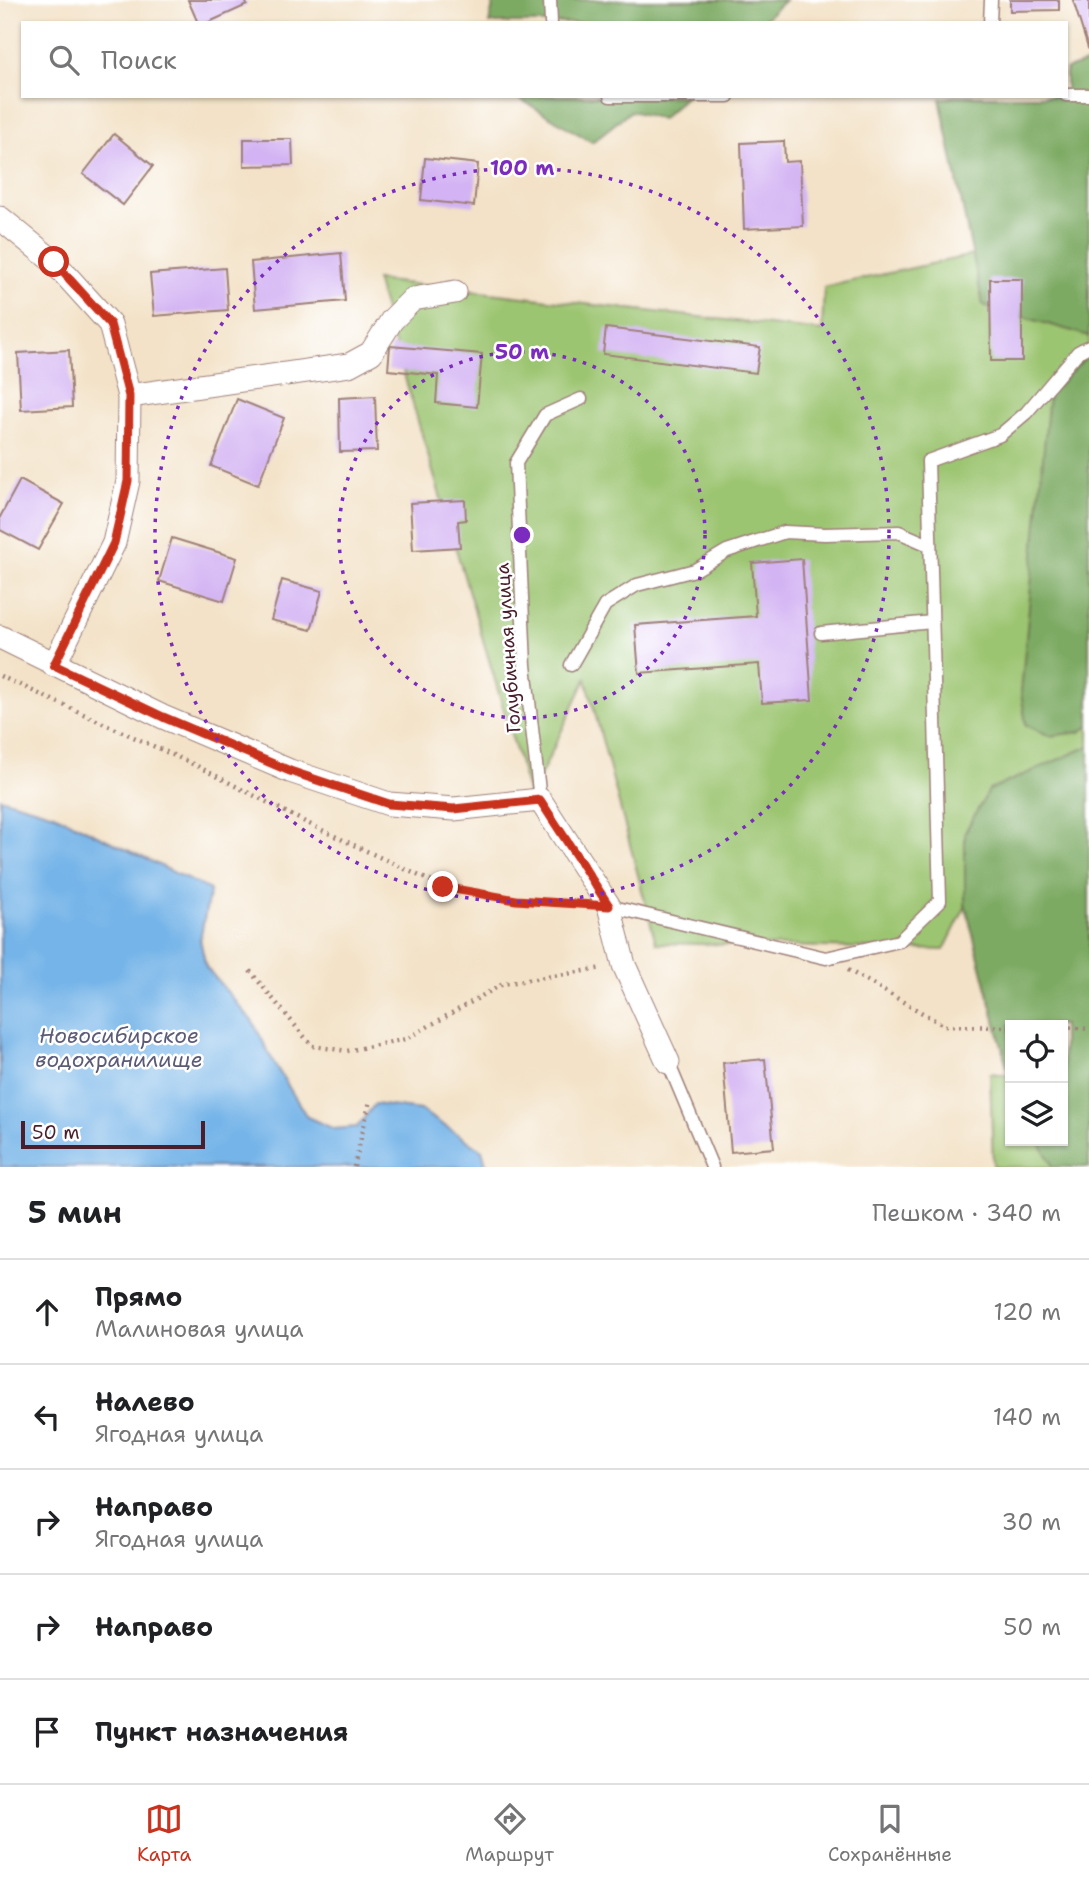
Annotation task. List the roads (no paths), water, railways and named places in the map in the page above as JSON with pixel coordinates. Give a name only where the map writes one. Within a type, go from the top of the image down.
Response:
[{"type":"street","points":[[0,218],[54,262],[110,324],[129,396],[128,481],[114,543],[54,665]]},
{"type":"street","points":[[129,396],[349,365],[371,352],[392,320],[413,299],[456,292]]},
{"type":"street","points":[[0,637],[163,717],[290,771],[389,804],[454,809],[540,800],[609,906],[624,965],[668,1062]]},
{"type":"lane","points":[[551,0],[551,21]]},
{"type":"lane","points":[[990,21],[991,0]]},
{"type":"lane","points":[[1068,95],[1089,95]]},
{"type":"lane","points":[[609,906],[826,958],[899,941],[940,901],[928,461],[1000,435],[1026,413],[1078,352],[1089,346]]},
{"type":"lane","name":"Голубичная улица","points":[[540,800],[525,665],[516,463],[545,415],[581,399]]},
{"type":"lane","points":[[571,665],[605,605],[637,585],[695,570],[727,551],[785,532],[899,532],[929,545]]},
{"type":"lane","points":[[821,633],[932,622]]},
{"type":"lane","points":[[668,1062],[712,1167]]},
{"type":"water","name":"Новосибирское водохранилище","points":[[0,798],[54,814],[210,890],[200,939],[206,967],[253,1022],[307,1117],[334,1129],[357,1127],[375,1104],[420,1110],[482,1150],[487,1167],[0,1167]]}]
